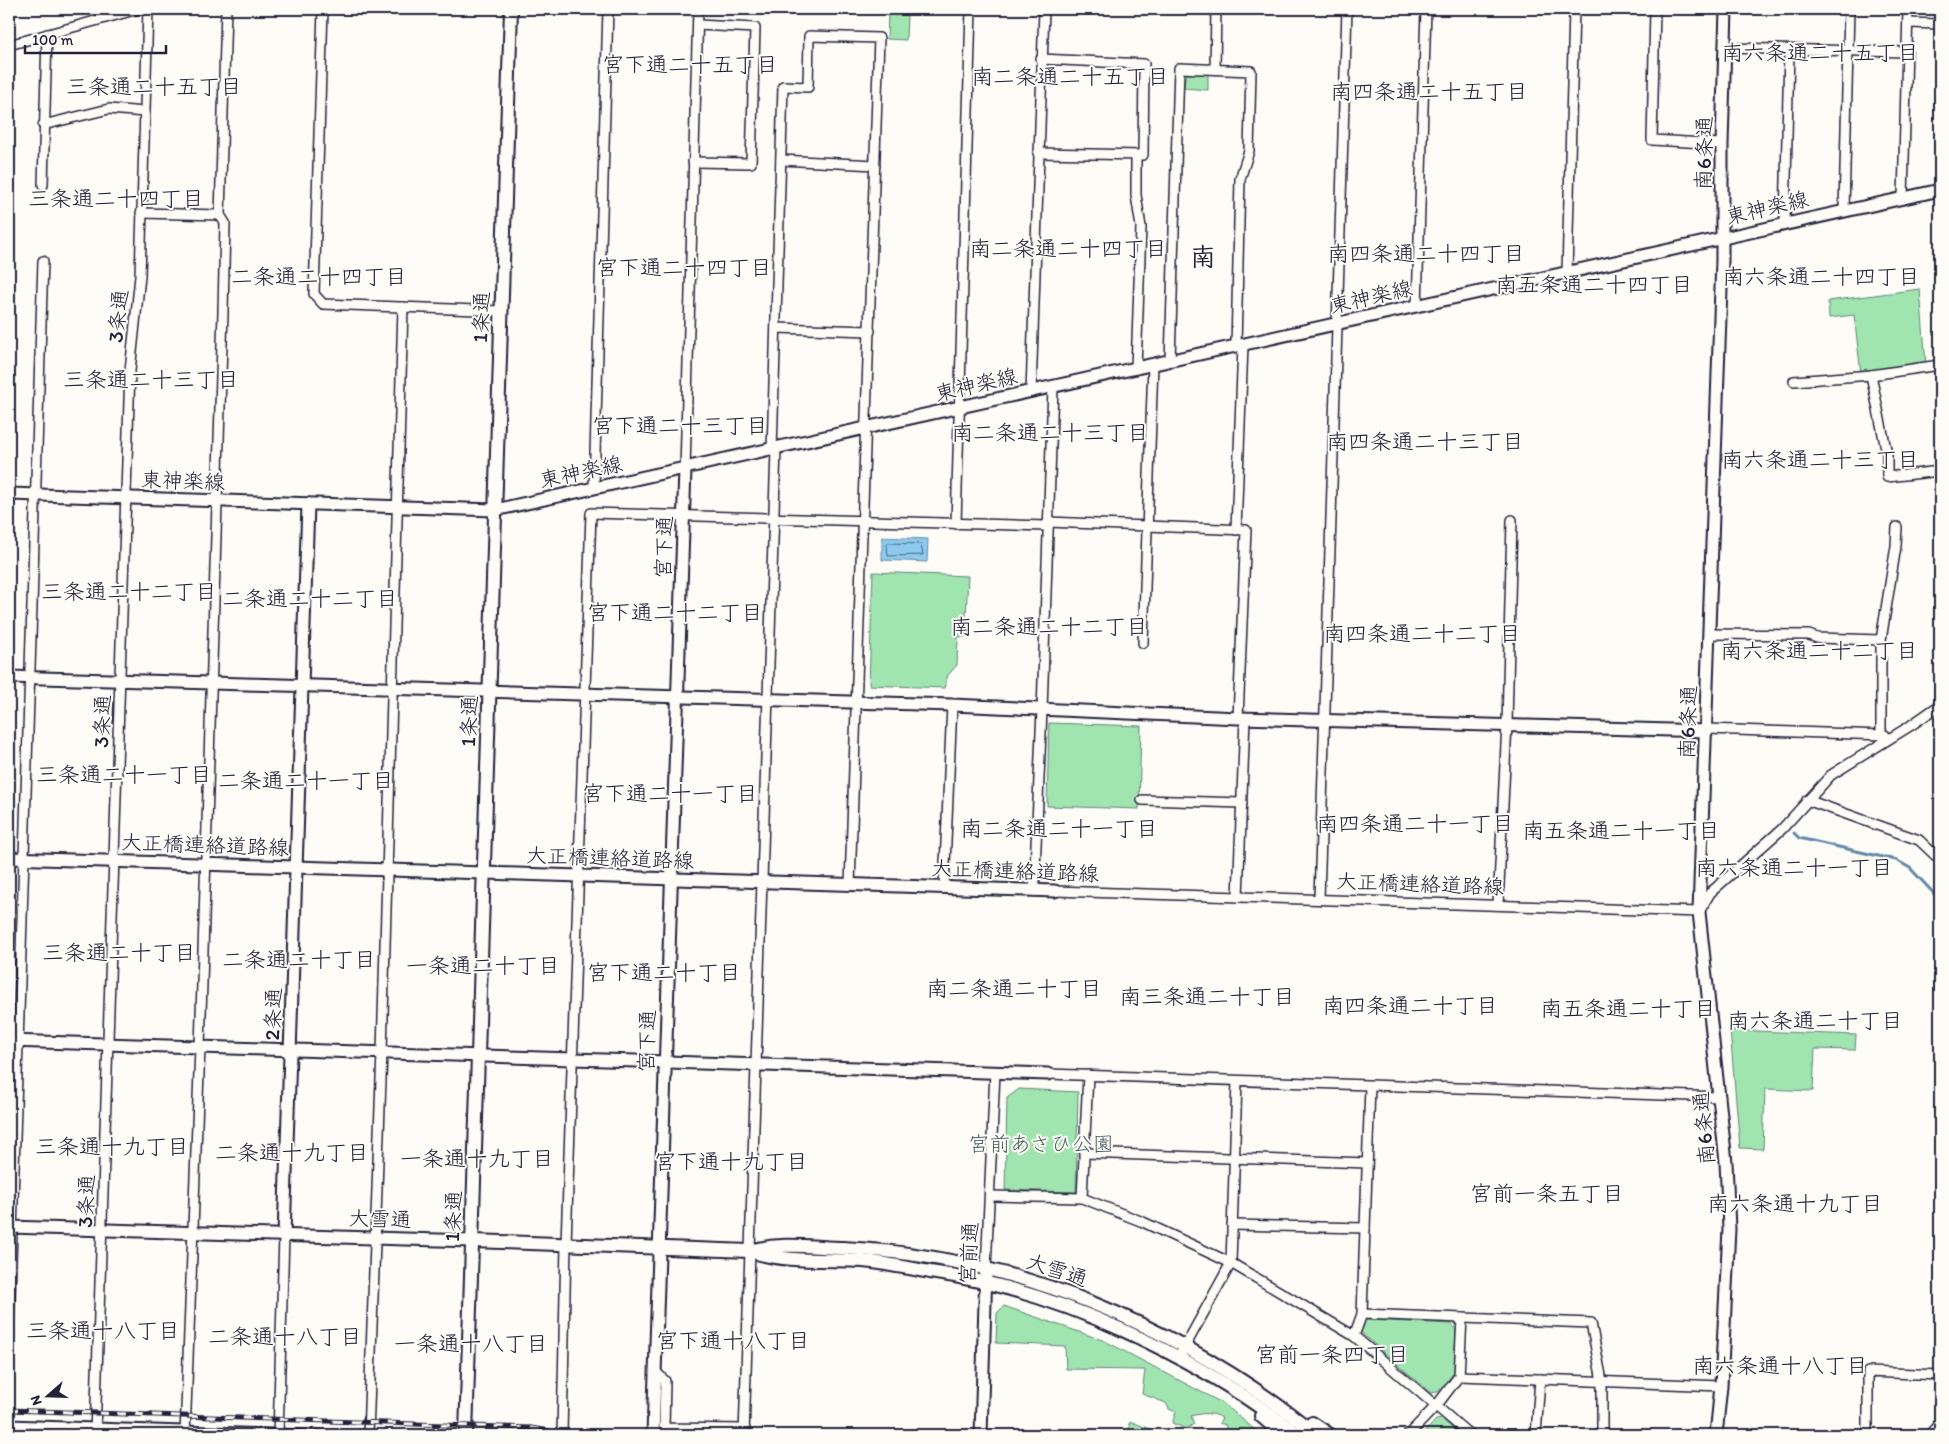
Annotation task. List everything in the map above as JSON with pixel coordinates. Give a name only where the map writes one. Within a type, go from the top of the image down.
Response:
[{"type":"main road","name":"1条通","points":[[466,1435],[511,9]]},
{"type":"main road","name":"大雪通","points":[[472,1241],[750,1252],[770,1258],[865,1262],[986,1283],[1085,1315],[1184,1355],[1227,1370],[1316,1435]]},
{"type":"main road","name":"大雪通","points":[[750,1252],[771,1245],[869,1250],[986,1269],[1066,1292],[1184,1355],[1274,1416],[1298,1435]]},
{"type":"main road","points":[[1184,1355],[1283,1435]]},
{"type":"main road","points":[[1227,1370],[1330,1435]]},
{"type":"street","points":[[9,45],[138,9]]},
{"type":"street","name":"3条通","points":[[95,1431],[130,370],[140,276],[148,9]]},
{"type":"street","points":[[185,1433],[191,1232],[200,1047],[211,683],[224,223],[220,215],[226,9]]},
{"type":"street","points":[[323,9],[314,294],[323,304],[502,311]]},
{"type":"street","points":[[594,488],[608,9]]},
{"type":"street","points":[[685,469],[698,9]]},
{"type":"street","points":[[956,524],[971,9]]},
{"type":"street","points":[[1031,392],[1044,9]]},
{"type":"street","points":[[1215,69],[1216,9]]},
{"type":"street","points":[[1319,899],[1347,9]]},
{"type":"street","points":[[1417,306],[1426,9]]},
{"type":"street","points":[[1567,273],[1574,9]]},
{"type":"street","points":[[1655,9],[1652,140],[1722,144]]},
{"type":"street","name":"南6条通","points":[[1716,1435],[1721,1386],[1729,1229],[1726,1162],[1720,1097],[1699,912],[1710,634],[1726,9]]},
{"type":"street","points":[[1844,210],[1850,9]]},
{"type":"street","points":[[1903,198],[1908,9]]},
{"type":"street","points":[[1908,23],[1940,24]]},
{"type":"street","points":[[693,162],[751,163],[755,28],[698,25]]},
{"type":"street","points":[[43,185],[43,125],[47,34]]},
{"type":"street","points":[[655,1371],[664,1381],[664,1428],[744,1432],[775,519],[776,328],[783,86],[808,86],[809,36],[879,38],[850,885]]},
{"type":"street","points":[[1725,48],[1907,52]]},
{"type":"street","points":[[1785,224],[1789,50]]},
{"type":"street","points":[[1038,154],[1143,155],[1144,64],[1041,59]]},
{"type":"street","points":[[1170,361],[1179,68],[1251,71],[1249,151],[1240,179],[1236,530]]},
{"type":"street","points":[[43,125],[109,109],[144,112]]},
{"type":"street","points":[[1136,156],[1136,195],[1140,228],[1136,369]]},
{"type":"street","points":[[780,160],[875,165]]},
{"type":"street","name":"東神楽線","points":[[9,494],[495,510],[1940,190]]},
{"type":"street","points":[[141,213],[220,215]]},
{"type":"street","points":[[9,1326],[14,1041],[24,858],[43,261]]},
{"type":"street","points":[[368,1435],[399,506],[403,307]]},
{"type":"street","points":[[776,328],[870,331]]},
{"type":"street","points":[[1144,643],[1153,365]]},
{"type":"street","points":[[1794,381],[1871,375],[1940,365]]},
{"type":"street","points":[[1871,375],[1887,454],[1887,477],[1940,471]]},
{"type":"street","points":[[1034,891],[1053,387]]},
{"type":"street","name":"宮下通","points":[[653,1435],[685,469]]},
{"type":"street","name":"2条通","points":[[278,1435],[308,504]]},
{"type":"street","points":[[562,1435],[566,1244],[574,1057],[591,513],[956,524],[1148,526],[1246,530],[1242,803],[1238,897]]},
{"type":"street","points":[[1498,905],[1512,520]]},
{"type":"street","points":[[1880,734],[1881,640],[1896,546],[1897,527]]},
{"type":"street","points":[[1710,634],[1809,634],[1817,638],[1881,640]]},
{"type":"street","points":[[9,677],[952,705],[1242,718],[1880,734],[1893,737]]},
{"type":"street","points":[[944,888],[952,705]]},
{"type":"street","points":[[1699,912],[1710,893],[1782,829],[1831,775],[1893,737],[1940,705]]},
{"type":"street","points":[[1142,800],[1242,803]]},
{"type":"street","points":[[1807,800],[1919,840],[1940,860]]},
{"type":"street","name":"大正橋連絡道路線","points":[[9,858],[1699,912]]},
{"type":"street","points":[[14,1041],[574,1057],[1720,1097]]},
{"type":"street","name":"宮前通","points":[[981,1435],[995,1072]]},
{"type":"street","points":[[1082,1198],[1088,1076]]},
{"type":"street","points":[[1184,1355],[1231,1263],[1237,1081]]},
{"type":"street","points":[[1354,1336],[1362,1314],[1370,1086]]},
{"type":"street","points":[[1084,1153],[1367,1163]]},
{"type":"street","points":[[991,1196],[1082,1198],[1143,1222],[1231,1263],[1354,1336],[1470,1435]]},
{"type":"street","points":[[1232,1225],[1365,1228]]},
{"type":"street","name":"大雪通","points":[[10,1227],[472,1241]]},
{"type":"street","points":[[1362,1314],[1591,1323],[1602,1380],[1602,1435]]},
{"type":"street","points":[[1408,1435],[1437,1405],[1459,1376],[1462,1318]]},
{"type":"street","points":[[1868,1435],[1868,1372],[1940,1375]]},
{"type":"street","points":[[1459,1376],[1721,1386]]},
{"type":"street","points":[[1536,1435],[1540,1380]]},
{"type":"street","points":[[1929,1435],[1940,1423]]},
{"type":"street","points":[[9,1424],[95,1431],[326,1435]]},
{"type":"green space","points":[[888,14],[907,15],[906,40],[887,39]]},
{"type":"green space","points":[[1191,72],[1208,73],[1208,90],[1184,88],[1185,76]]},
{"type":"green space","points":[[1920,289],[1926,365],[1861,374],[1854,315],[1829,318],[1828,301]]},
{"type":"green space","points":[[873,572],[968,576],[965,637],[958,637],[957,665],[948,675],[944,688],[869,685]]},
{"type":"green space","points":[[1049,723],[1141,726],[1139,809],[1047,806]]},
{"type":"green space","points":[[1730,1030],[1856,1035],[1855,1050],[1815,1049],[1813,1091],[1765,1089],[1763,1149],[1740,1148]]},
{"type":"green space","name":"宮前あさひ公園","points":[[1019,1089],[1078,1092],[1076,1192],[1005,1190],[1007,1098]]},
{"type":"green space","points":[[1004,1306],[1105,1341],[1224,1404],[1261,1435],[1193,1435],[1204,1431],[1225,1434],[1226,1425],[1219,1423],[1222,1418],[1207,1414],[1191,1416],[1194,1424],[1186,1429],[1172,1423],[1176,1412],[1169,1409],[1166,1403],[1142,1394],[1145,1370],[1066,1369],[1065,1346],[996,1343],[997,1313]]},
{"type":"green space","points":[[1365,1320],[1452,1324],[1456,1330],[1454,1373],[1438,1392],[1431,1393],[1360,1332]]},
{"type":"green space","points":[[1442,1419],[1460,1435],[1422,1435],[1436,1420]]},
{"type":"green space","points":[[1132,1422],[1160,1433],[1159,1435],[1129,1435],[1129,1423]]},
{"type":"water","points":[[882,537],[928,539],[927,562],[882,560]]},
{"type":"waterway","points":[[1794,833],[1799,838],[1896,860],[1910,868],[1940,900]]},
{"type":"railway","points":[[9,1410],[531,1428],[574,1435]]},
{"type":"district","name":"南六条通二十五丁目","points":[[1820,52]]},
{"type":"district","name":"宮下通二十五丁目","points":[[690,64]]},
{"type":"district","name":"南二条通二十五丁目","points":[[1070,76]]},
{"type":"district","name":"三条通二十五丁目","points":[[154,86]]},
{"type":"district","name":"南四条通二十五丁目","points":[[1429,91]]},
{"type":"district","name":"三条通二十四丁目","points":[[116,198]]},
{"type":"district","name":"南二条通二十四丁目","points":[[1068,248]]},
{"type":"district","name":"南四条通二十四丁目","points":[[1426,253]]},
{"type":"district","name":"南","points":[[1203,257]]},
{"type":"district","name":"宮下通二十四丁目","points":[[684,267]]},
{"type":"district","name":"二条通二十四丁目","points":[[319,276]]},
{"type":"district","name":"南六条通二十四丁目","points":[[1821,276]]},
{"type":"district","name":"南五条通二十四丁目","points":[[1594,284]]},
{"type":"district","name":"三条通二十三丁目","points":[[151,379]]},
{"type":"district","name":"宮下通二十三丁目","points":[[680,425]]},
{"type":"district","name":"南二条通二十三丁目","points":[[1050,432]]},
{"type":"district","name":"南四条通二十三丁目","points":[[1425,441]]},
{"type":"district","name":"南六条通二十三丁目","points":[[1820,459]]},
{"type":"district","name":"三条通二十二丁目","points":[[129,591]]},
{"type":"district","name":"二条通二十二丁目","points":[[310,598]]},
{"type":"district","name":"宮下通二十二丁目","points":[[675,612]]},
{"type":"district","name":"南二条通二十二丁目","points":[[1049,626]]},
{"type":"district","name":"南四条通二十二丁目","points":[[1422,633]]},
{"type":"district","name":"南六条通二十二丁目","points":[[1819,650]]},
{"type":"district","name":"三条通二十一丁目","points":[[124,774]]},
{"type":"district","name":"二条通二十一丁目","points":[[306,780]]},
{"type":"district","name":"宮下通二十一丁目","points":[[670,793]]},
{"type":"district","name":"南四条通二十一丁目","points":[[1415,823]]},
{"type":"district","name":"南二条通二十一丁目","points":[[1059,828]]},
{"type":"district","name":"南五条通二十一丁目","points":[[1621,830]]},
{"type":"district","name":"南六条通二十一丁目","points":[[1794,867]]},
{"type":"district","name":"三条通二十丁目","points":[[119,952]]},
{"type":"district","name":"二条通二十丁目","points":[[299,959]]},
{"type":"district","name":"一条通二十丁目","points":[[483,965]]},
{"type":"district","name":"宮下通二十丁目","points":[[664,972]]},
{"type":"district","name":"南二条通二十丁目","points":[[1014,988]]},
{"type":"district","name":"南三条通二十丁目","points":[[1207,996]]},
{"type":"district","name":"南四条通二十丁目","points":[[1410,1005]]},
{"type":"district","name":"南五条通二十丁目","points":[[1628,1008]]},
{"type":"district","name":"南六条通二十丁目","points":[[1815,1020]]},
{"type":"district","name":"三条通十九丁目","points":[[112,1146]]},
{"type":"district","name":"二条通十九丁目","points":[[292,1152]]},
{"type":"district","name":"一条通十九丁目","points":[[477,1158]]},
{"type":"district","name":"宮下通十九丁目","points":[[731,1161]]},
{"type":"district","name":"宮前一条五丁目","points":[[1547,1193]]},
{"type":"district","name":"南六条通十九丁目","points":[[1795,1203]]},
{"type":"district","name":"三条通十八丁目","points":[[103,1330]]},
{"type":"district","name":"二条通十八丁目","points":[[285,1336]]},
{"type":"district","name":"宮下通十八丁目","points":[[733,1340]]},
{"type":"district","name":"一条通十八丁目","points":[[471,1343]]},
{"type":"district","name":"宮前一条四丁目","points":[[1332,1354]]},
{"type":"district","name":"南六条通十八丁目","points":[[1780,1365]]}]
